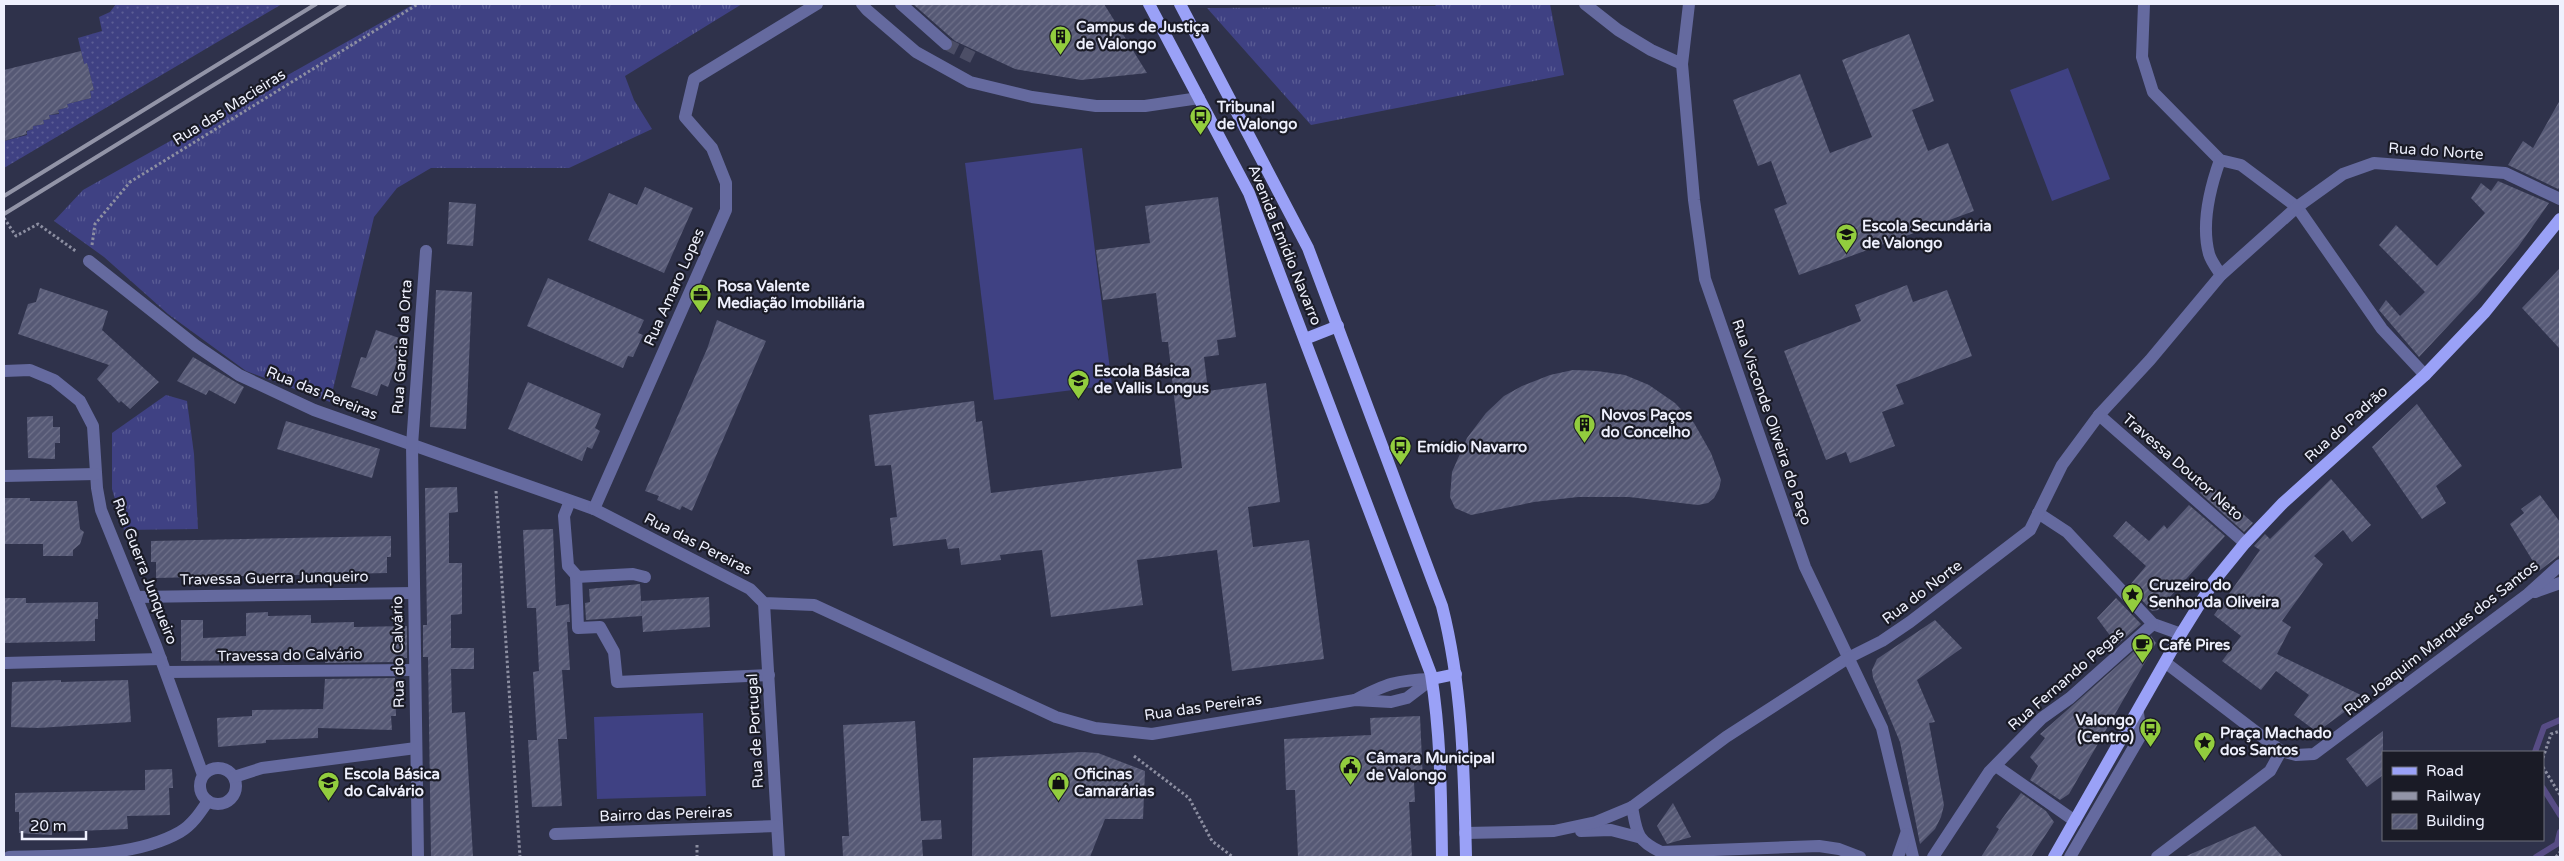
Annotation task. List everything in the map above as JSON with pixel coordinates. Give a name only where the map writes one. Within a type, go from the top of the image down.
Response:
[{"type":"main road","name":"Avenida Emídio Navarro","points":[[1149,4],[1249,193],[1432,679],[1437,703],[1440,747],[1442,857]]},
{"type":"main road","name":"Avenida Emídio Navarro","points":[[1180,4],[1308,248],[1442,606],[1453,651],[1456,674],[1466,857]]},
{"type":"main road","name":"Rua do Padrão","points":[[2166,663],[2181,634],[2214,581],[2245,543],[2283,503],[2425,375],[2485,312],[2560,219]]},
{"type":"main road","name":"Avenida Emídio Navarro","points":[[1305,339],[1338,326]]},
{"type":"main road","points":[[2054,857],[2166,663]]},
{"type":"main road","points":[[1432,679],[1456,674]]},
{"type":"street","name":"Rua Amaro Lopes","points":[[594,509],[726,210],[726,183],[712,148],[685,117],[694,79],[817,4]]},
{"type":"street","points":[[862,4],[866,10],[916,52],[970,82],[1032,97],[1096,106],[1145,106],[1200,98]]},
{"type":"street","points":[[901,4],[946,44]]},
{"type":"street","points":[[1586,4],[1618,30],[1651,50],[1682,64]]},
{"type":"street","name":"Rua Visconde Oliveira do Paço","points":[[1689,4],[1682,64],[1694,200],[1705,278],[1805,567],[1882,728],[1913,857]]},
{"type":"street","points":[[2144,4],[2142,57],[2153,92],[2220,160],[2241,164],[2297,208],[2382,329],[2425,375]]},
{"type":"street","points":[[2220,160],[2210,186],[2207,223],[2209,255],[2221,275]]},
{"type":"street","name":"Rua do Norte","points":[[1554,831],[1596,822],[1632,807],[1726,738],[1848,658],[1882,641],[1910,622],[2030,530],[2062,465],[2099,415],[2150,360],[2221,275],[2297,208],[2343,174],[2374,163],[2505,173],[2560,199]]},
{"type":"street","name":"Rua Garcia da Orta","points":[[412,445],[426,251]]},
{"type":"street","name":"Rua das Pereiras","points":[[89,261],[194,345],[239,375],[299,404],[594,509],[750,589],[764,603],[814,605],[1056,717],[1094,728],[1152,734],[1355,700],[1391,702],[1407,698],[1432,679]]},
{"type":"street","name":"Rua Guerra Junqueiro","points":[[4,371],[30,370],[54,380],[80,401],[93,426],[96,474],[101,510],[166,672],[204,775]]},
{"type":"street","name":"Travessa Doutor Neto","points":[[2099,415],[2245,543]]},
{"type":"street","name":"Rua do Calvário","points":[[412,445],[418,857]]},
{"type":"street","points":[[4,476],[96,474]]},
{"type":"street","points":[[570,501],[564,516],[568,566],[576,577],[578,628],[600,627],[614,652],[616,682],[768,675]]},
{"type":"street","points":[[2038,513],[2067,532],[2153,624],[2181,634]]},
{"type":"street","name":"Rua Joaquim Marques dos Santos","points":[[2166,663],[2281,750],[2296,755],[2314,754],[2528,594],[2560,565]]},
{"type":"street","points":[[576,577],[633,574],[645,577]]},
{"type":"street","points":[[2528,594],[2560,583]]},
{"type":"street","name":"Travessa Guerra Junqueiro","points":[[136,597],[414,592]]},
{"type":"street","name":"Rua de Portugal","points":[[764,603],[778,857]]},
{"type":"street","name":"Rua Fernando Pegas","points":[[1932,857],[1996,766],[2042,718],[2070,698],[2153,624]]},
{"type":"street","points":[[4,663],[161,660]]},
{"type":"street","name":"Travessa do Calvário","points":[[166,672],[415,670]]},
{"type":"street","name":"Rua das Pereiras","points":[[1355,700],[1386,684],[1400,680],[1432,679]]},
{"type":"street","points":[[2070,857],[2141,735],[2138,713]]},
{"type":"street","points":[[234,777],[262,768],[416,748]]},
{"type":"street","points":[[2157,857],[2270,771],[2281,750]]},
{"type":"street","points":[[1996,766],[2075,821]]},
{"type":"street","points":[[213,768],[230,772],[234,777],[236,789],[230,799],[219,804],[208,801],[204,797],[200,786],[204,775],[213,768]]},
{"type":"street","points":[[8,857],[108,854],[142,846],[180,832],[197,818],[208,801]]},
{"type":"street","points":[[1632,807],[1638,838],[1648,846],[1661,852],[1819,846],[1839,849],[1860,857]]},
{"type":"street","name":"Bairro das Pereiras","points":[[555,834],[777,826]]},
{"type":"street","name":"Rua do Norte","points":[[1465,833],[1611,830],[1638,838]]},
{"type":"street","points":[[1898,857],[1907,833]]},
{"type":"path","name":"Rua das Macieiras","points":[[89,261],[95,224],[130,182],[418,4]]},
{"type":"path","points":[[4,218],[16,236],[38,224],[89,261]]},
{"type":"path","points":[[495,475],[520,857]]},
{"type":"path","points":[[2544,755],[2551,734],[2560,731]]},
{"type":"path","points":[[1134,756],[1189,798],[1212,841],[1233,857]]},
{"type":"path","points":[[2544,769],[2560,795]]},
{"type":"path","points":[[697,842],[698,857]]},
{"type":"path","points":[[2556,857],[2560,852]]},
{"type":"green space","points":[[116,4],[282,4],[4,168],[4,141],[27,135],[27,131],[33,129],[33,126],[44,124],[43,120],[50,119],[49,115],[59,114],[58,110],[68,107],[67,104],[91,98],[90,91],[94,90],[87,64],[84,64],[78,38],[102,31],[99,17],[110,12]]},
{"type":"green space","points":[[414,4],[742,4],[625,76],[634,100],[652,129],[569,168],[431,168],[397,188],[374,217],[330,402],[246,371],[168,314],[104,257],[54,221],[83,190]]},
{"type":"green space","points":[[1437,4],[1550,4],[1564,75],[1311,125],[1207,8],[1435,6]]},
{"type":"green space","points":[[2068,68],[2110,179],[2052,201],[2010,90]]},
{"type":"green space","points":[[1082,148],[1112,385],[994,400],[965,163]]},
{"type":"green space","points":[[166,395],[187,401],[194,454],[198,529],[124,530],[112,489],[112,433]]},
{"type":"green space","points":[[703,713],[706,796],[597,799],[594,717]]},
{"type":"building","name":"Campus de Justiça de Valongo","points":[[913,4],[1104,4],[1147,73],[1081,80],[1015,69],[955,41]]},
{"type":"building","points":[[1909,34],[1934,101],[1912,110],[1928,151],[1948,143],[1974,211],[1799,275],[1774,209],[1787,204],[1771,161],[1758,166],[1733,100],[1800,74],[1830,153],[1872,137],[1842,60]]},
{"type":"building","points":[[81,51],[84,64],[87,63],[94,90],[90,91],[91,98],[67,104],[68,107],[58,110],[59,113],[49,115],[50,119],[43,120],[44,124],[33,126],[33,129],[26,131],[27,134],[4,141],[4,70]]},
{"type":"building","points":[[2560,100],[2560,187],[2558,189],[2508,165],[2523,141],[2533,148]]},
{"type":"building","points":[[2498,181],[2549,203],[2518,247],[2478,294],[2419,357],[2379,310],[2386,300],[2400,316],[2425,292],[2379,245],[2396,225],[2437,266],[2485,213],[2471,198],[2481,183],[2491,191]]},
{"type":"building","points":[[645,187],[693,208],[664,273],[588,240],[609,193],[637,205]]},
{"type":"building","points":[[1218,197],[1236,337],[1217,340],[1219,355],[1204,357],[1208,391],[1266,383],[1280,502],[1248,507],[1253,547],[1309,540],[1324,659],[1232,671],[1217,550],[1137,560],[1143,605],[1051,617],[1042,550],[1000,555],[1001,560],[961,565],[959,548],[948,549],[946,539],[893,546],[890,518],[897,517],[891,465],[875,466],[869,415],[974,401],[976,422],[982,421],[991,493],[1182,468],[1168,342],[1162,342],[1156,293],[1103,300],[1096,250],[1150,243],[1145,206]]},
{"type":"building","points":[[449,202],[476,204],[473,246],[447,244]]},
{"type":"building","points":[[2560,268],[2560,349],[2522,308]]},
{"type":"building","points":[[548,278],[644,320],[638,333],[643,335],[633,357],[628,356],[623,368],[527,326]]},
{"type":"building","points":[[1907,285],[1913,302],[1947,290],[1972,356],[1896,385],[1904,404],[1882,412],[1895,446],[1850,463],[1846,452],[1826,460],[1784,351],[1861,321],[1855,305]]},
{"type":"building","points":[[40,288],[108,311],[102,330],[159,382],[130,409],[121,401],[119,403],[97,379],[109,365],[18,334],[28,304],[36,302]]},
{"type":"building","points":[[436,290],[472,292],[466,429],[430,427]]},
{"type":"building","points":[[717,320],[766,341],[692,511],[682,506],[680,510],[657,500],[659,496],[645,491],[707,349]]},
{"type":"building","points":[[376,330],[405,340],[388,387],[381,384],[377,396],[351,387],[361,357],[366,358]]},
{"type":"building","points":[[193,357],[244,387],[235,404],[209,390],[206,395],[177,381]]},
{"type":"building","name":"Novos Paços do Concelho","points":[[1573,370],[1625,375],[1649,385],[1675,403],[1694,423],[1711,453],[1721,480],[1714,498],[1708,503],[1698,505],[1629,497],[1578,497],[1534,502],[1471,515],[1455,508],[1450,497],[1452,472],[1467,438],[1486,413],[1504,396],[1522,386],[1550,375]]},
{"type":"building","points":[[528,382],[601,414],[595,428],[600,431],[592,449],[587,447],[582,461],[508,429]]},
{"type":"building","points":[[2417,404],[2462,466],[2436,486],[2446,503],[2422,519],[2372,447]]},
{"type":"building","points":[[53,416],[53,427],[60,427],[60,443],[55,443],[55,459],[28,458],[27,417]]},
{"type":"building","points":[[286,421],[380,449],[372,478],[277,449]]},
{"type":"building","points":[[2331,479],[2371,525],[2352,542],[2343,530],[2314,556],[2323,564],[2282,621],[2291,627],[2277,654],[2365,697],[2317,732],[2294,715],[2309,695],[2276,671],[2261,690],[2222,661],[2241,636],[2214,615],[2260,550],[2254,546],[2265,534],[2270,539]]},
{"type":"building","points":[[2208,483],[2253,523],[2244,532],[2200,493]]},
{"type":"building","points":[[457,487],[458,512],[449,513],[449,563],[462,563],[462,614],[451,615],[451,648],[474,648],[474,669],[451,669],[452,713],[465,712],[473,857],[431,857],[428,657],[423,657],[423,625],[427,625],[425,488]]},
{"type":"building","points":[[2540,495],[2560,522],[2560,555],[2539,571],[2510,524],[2524,513],[2521,509]]},
{"type":"building","points":[[4,498],[30,498],[30,501],[77,501],[80,529],[84,532],[80,544],[73,550],[73,556],[43,556],[43,544],[4,544]]},
{"type":"building","points":[[2189,505],[2225,536],[2158,610],[2152,611],[2129,586],[2146,566],[2113,536],[2126,521],[2149,541],[2164,525],[2167,529]]},
{"type":"building","points":[[553,529],[556,606],[569,604],[570,622],[567,622],[570,670],[562,670],[567,739],[558,739],[562,806],[532,807],[528,740],[537,740],[533,672],[539,671],[536,608],[527,608],[523,530]]},
{"type":"building","points":[[391,536],[391,557],[387,557],[387,573],[156,578],[156,562],[151,562],[151,541]]},
{"type":"building","points":[[640,584],[642,616],[586,620],[585,603],[590,602],[589,589]]},
{"type":"building","points":[[709,597],[710,627],[643,632],[641,601]]},
{"type":"building","points":[[4,598],[26,598],[26,603],[98,602],[98,619],[95,619],[95,641],[4,643]]},
{"type":"building","points":[[2116,598],[2141,624],[2117,645],[2097,618]]},
{"type":"building","points":[[268,612],[268,616],[311,615],[311,623],[354,622],[354,627],[407,626],[407,658],[395,658],[395,662],[325,663],[325,659],[181,661],[181,620],[203,620],[203,638],[246,636],[246,613]]},
{"type":"building","points":[[1935,620],[1962,648],[1917,680],[1935,722],[1929,723],[1944,805],[1935,829],[1920,844],[1900,742],[1873,678],[1872,670],[1877,659]]},
{"type":"building","points":[[2151,636],[2156,643],[2069,794],[2060,800],[2030,780],[2038,766],[2030,757],[2045,738],[2040,734]]},
{"type":"building","points":[[395,678],[396,716],[391,716],[392,730],[318,728],[318,738],[266,740],[266,743],[218,747],[217,718],[252,716],[252,710],[323,709],[325,679]]},
{"type":"building","points":[[61,680],[61,682],[128,680],[131,722],[38,728],[11,727],[12,682]]},
{"type":"building","name":"Câmara Municipal de Valongo","points":[[1420,716],[1423,782],[1414,782],[1415,802],[1409,802],[1412,857],[1298,857],[1295,790],[1286,790],[1284,739],[1371,735],[1370,718]]},
{"type":"building","points":[[915,721],[921,821],[941,820],[942,839],[922,840],[923,857],[843,857],[842,836],[849,836],[843,725]]},
{"type":"building","points":[[2383,731],[2382,776],[2367,787],[2346,759]]},
{"type":"building","name":"Oficinas Camarárias","points":[[1082,752],[1098,753],[1145,771],[1143,819],[1105,819],[1090,857],[972,857],[973,758]]},
{"type":"building","points":[[172,769],[173,788],[169,788],[170,815],[127,816],[128,829],[52,832],[52,835],[19,833],[19,812],[15,812],[15,793],[145,790],[145,770]]},
{"type":"building","points":[[2021,793],[2046,811],[2054,822],[2031,857],[1981,857],[1999,829],[1996,827]]},
{"type":"building","points":[[1673,803],[1691,837],[1667,844],[1657,826]]},
{"type":"building","points":[[2255,826],[2283,857],[2184,857]]},
{"type":"waterway","points":[[2535,751],[2544,727],[2560,720]]},
{"type":"waterway","points":[[2544,790],[2560,815]]},
{"type":"waterway","points":[[2536,857],[2557,844],[2560,832]]},
{"type":"tunnel","points":[[946,44],[976,59]]},
{"type":"railway","points":[[4,196],[316,4]]},
{"type":"railway","points":[[4,214],[345,4]]},
{"type":"place","name":"Campus de Justiça de Valongo","points":[[1060,55]]},
{"type":"place","name":"Tribunal de Valongo","points":[[1201,135]]},
{"type":"place","name":"Escola Secundária de Valongo","points":[[1846,254]]},
{"type":"place","name":"Rosa Valente Mediação Imobiliária","points":[[701,314]]},
{"type":"place","name":"Escola Básica de Vallis Longus","points":[[1078,399]]},
{"type":"place","name":"Novos Paços do Concelho","points":[[1585,443]]},
{"type":"place","name":"Emídio Navarro","points":[[1401,466]]},
{"type":"place","name":"Cruzeiro do Senhor da Oliveira","points":[[2133,613]]},
{"type":"place","name":"Café Pires","points":[[2143,664]]},
{"type":"place","name":"Valongo (Centro)","points":[[2150,748]]},
{"type":"place","name":"Praça Machado dos Santos","points":[[2204,761]]},
{"type":"place","name":"Câmara Municipal de Valongo","points":[[1350,786]]},
{"type":"place","name":"Escola Básica do Calvário","points":[[328,802]]},
{"type":"place","name":"Oficinas Camarárias","points":[[1058,802]]}]
